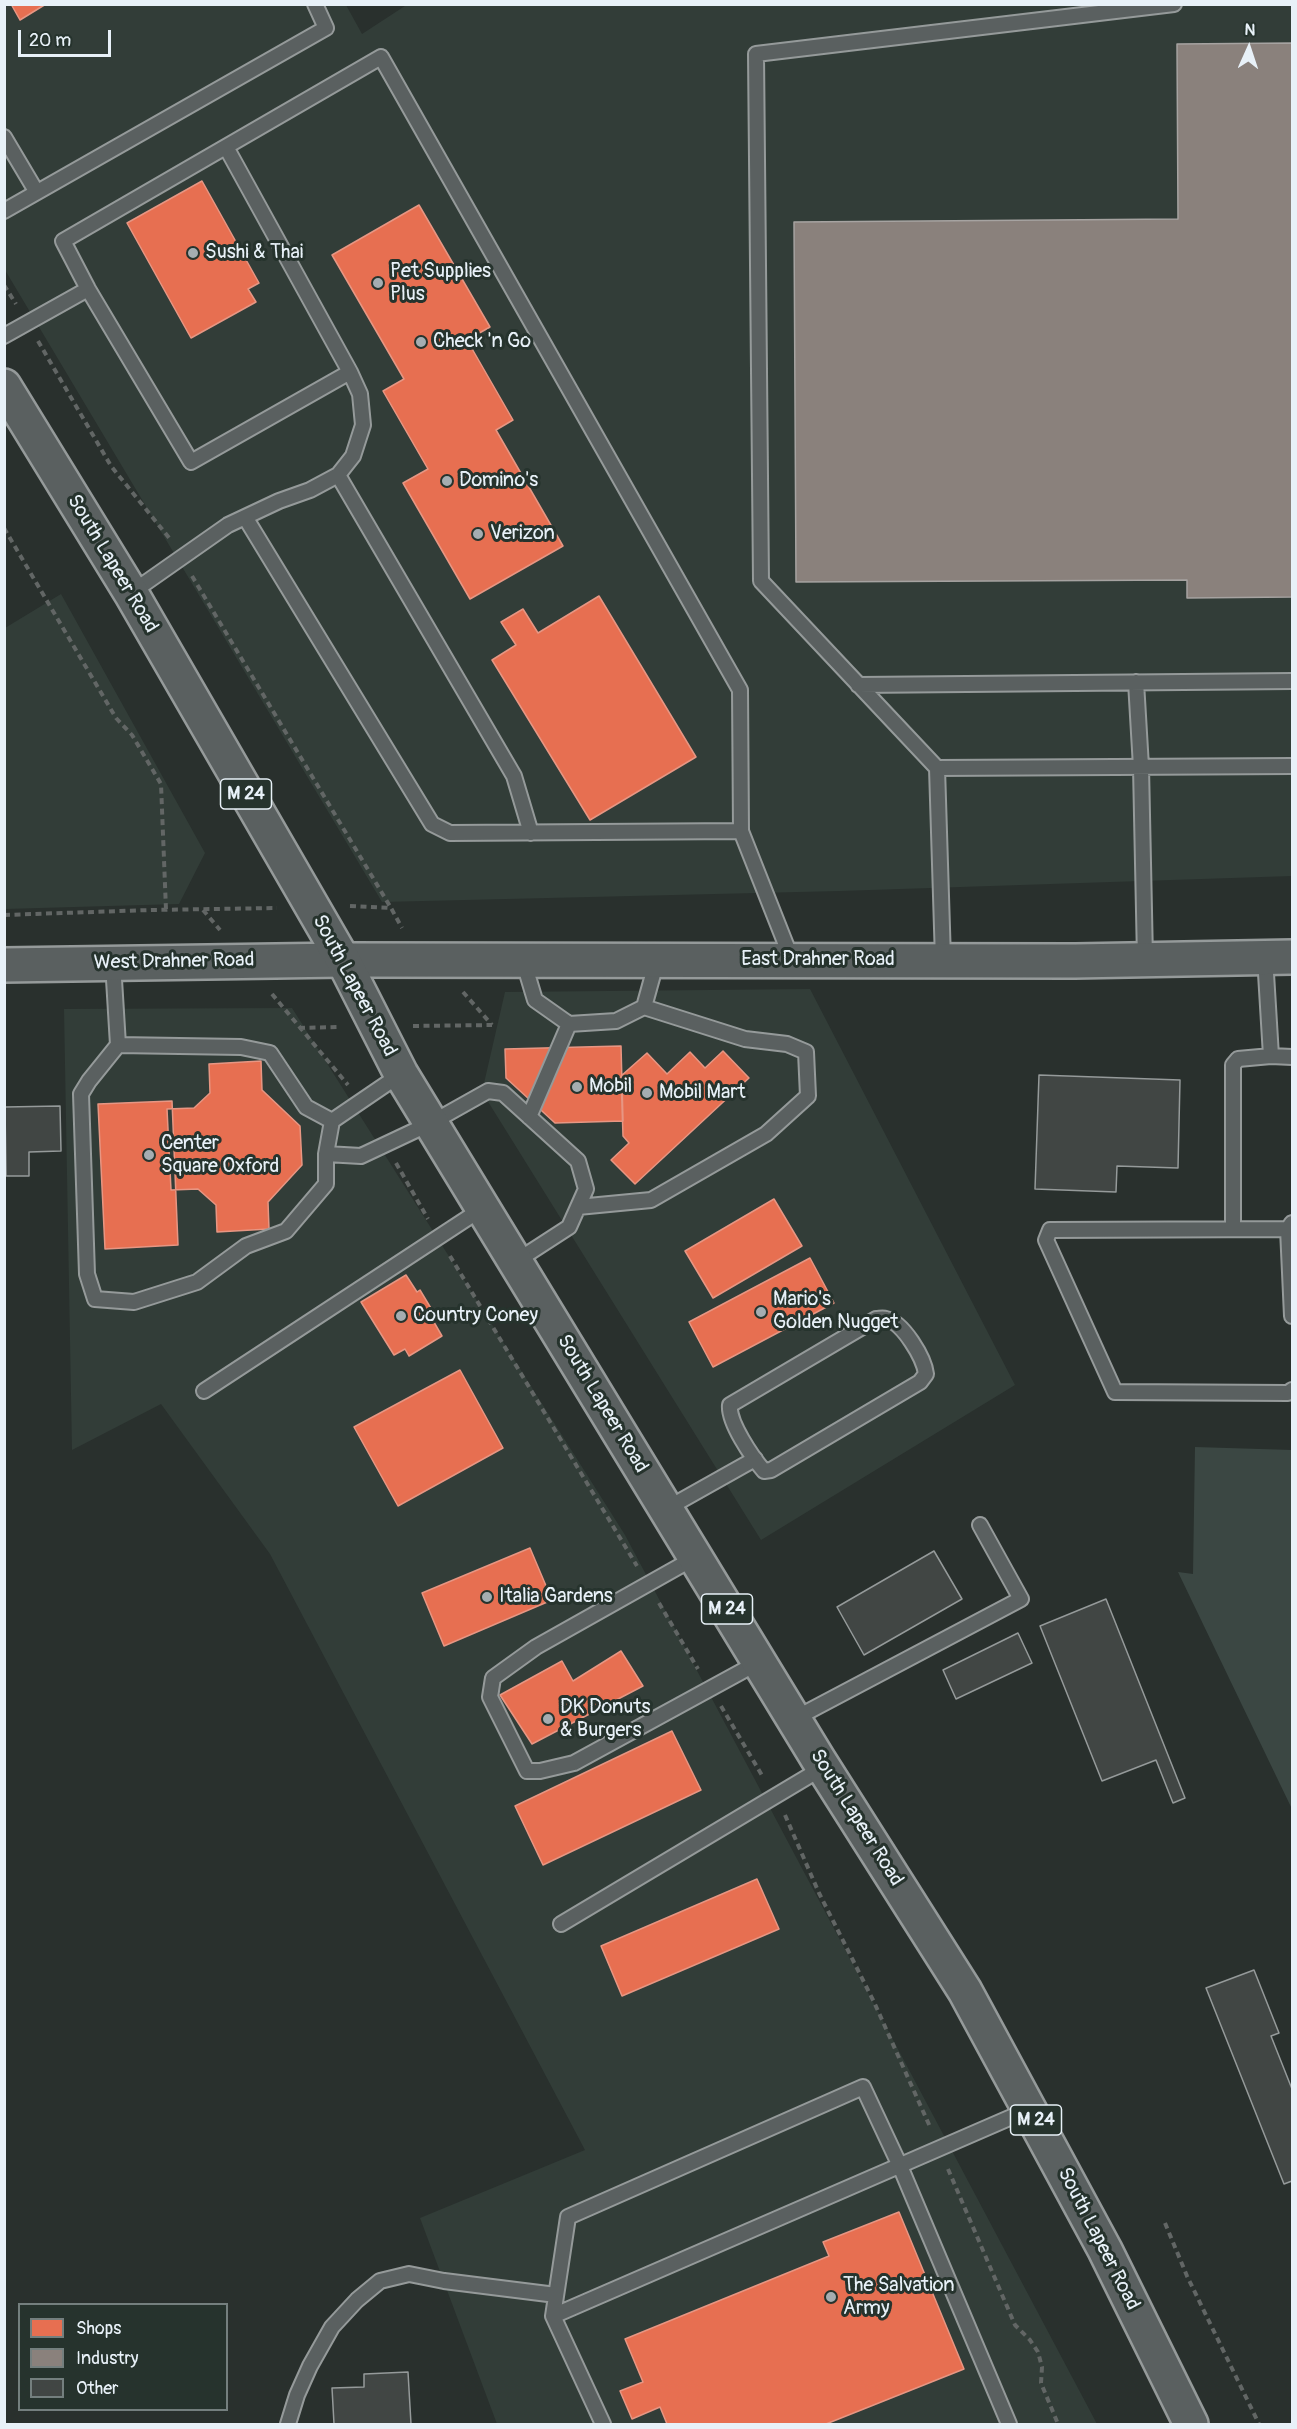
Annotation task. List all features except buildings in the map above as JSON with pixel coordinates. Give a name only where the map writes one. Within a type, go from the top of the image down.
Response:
[{"type":"main road","name":"South Lapeer Road","points":[[4,387],[131,593],[343,960],[401,1074],[794,1719],[965,1991],[1105,2250],[1191,2424]]},
{"type":"main road","name":"East Drahner Road","points":[[343,960],[1145,960],[1279,957]]},
{"type":"main road","name":"West Drahner Road","points":[[4,964],[343,960]]},
{"type":"lane","points":[[4,211],[326,28],[315,4]]},
{"type":"lane","points":[[943,960],[937,768],[760,581],[756,54],[1174,4]]},
{"type":"lane","points":[[350,372],[191,462],[88,290],[63,241],[381,57],[740,690],[741,831],[792,960]]},
{"type":"lane","points":[[4,137],[36,191]]},
{"type":"lane","points":[[131,593],[228,525],[338,476],[353,456],[363,425],[360,394],[350,372],[226,147]]},
{"type":"lane","points":[[4,336],[88,290]]},
{"type":"lane","points":[[338,476],[514,776],[531,832]]},
{"type":"lane","points":[[245,518],[432,824],[450,833],[741,831]]},
{"type":"lane","points":[[858,685],[1293,681]]},
{"type":"lane","points":[[1136,682],[1141,767],[1145,960]]},
{"type":"lane","points":[[937,768],[1293,766]]},
{"type":"lane","points":[[1271,1056],[1279,957]]},
{"type":"lane","points":[[523,960],[535,1000],[569,1024],[616,1021],[644,1007],[745,1039],[787,1044],[806,1052],[808,1096],[766,1134],[651,1200],[578,1207]]},
{"type":"lane","points":[[644,1007],[657,960]]},
{"type":"lane","points":[[113,963],[118,1045],[81,1094],[87,1275],[95,1299],[134,1302],[197,1282],[246,1246],[286,1231],[326,1184],[326,1154],[332,1121],[401,1074]]},
{"type":"lane","points":[[529,1117],[569,1024]]},
{"type":"lane","points":[[118,1045],[241,1047],[270,1053],[306,1107],[332,1121]]},
{"type":"lane","points":[[1233,1229],[1233,1065],[1238,1059],[1293,1057]]},
{"type":"lane","points":[[326,1154],[361,1156],[431,1123],[488,1091],[503,1093],[578,1161],[586,1189],[569,1227],[515,1262]]},
{"type":"lane","points":[[204,1390],[483,1208]]},
{"type":"lane","points":[[1293,1316],[1291,1226],[1233,1229],[1050,1230],[1046,1240],[1115,1392],[1288,1393],[1293,1390]]},
{"type":"lane","points":[[876,1319],[886,1319],[902,1330],[924,1363],[926,1374],[920,1382],[771,1470],[764,1471],[755,1460],[729,1413],[730,1404],[876,1319]]},
{"type":"lane","points":[[666,1509],[755,1460]]},
{"type":"lane","points":[[794,1719],[1021,1599],[980,1526]]},
{"type":"lane","points":[[696,1557],[536,1647],[493,1678],[490,1697],[527,1771],[540,1771],[574,1763],[759,1662]]},
{"type":"lane","points":[[561,1924],[824,1767]]},
{"type":"lane","points":[[603,2424],[553,2316],[568,2217],[863,2087],[900,2166],[1009,2424]]},
{"type":"lane","points":[[553,2316],[1030,2109]]},
{"type":"lane","points":[[288,2424],[297,2395],[310,2366],[332,2327],[357,2300],[380,2281],[410,2274],[444,2281],[556,2295]]},
{"type":"path","points":[[4,285],[111,466],[172,542],[396,917]]},
{"type":"path","points":[[4,528],[116,718],[132,735],[161,784],[166,910]]},
{"type":"path","points":[[357,906],[391,908]]},
{"type":"path","points":[[4,915],[197,910]]},
{"type":"path","points":[[1165,2223],[1187,2276],[1259,2424]]},
{"type":"shaded area","points":[[408,4],[1292,5],[1292,876],[840,891],[382,902],[5,270],[4,5],[346,5],[362,34]]},
{"type":"shaded area","points":[[61,594],[205,853],[179,904],[5,909],[5,628]]},
{"type":"shaded area","points":[[810,989],[1015,1385],[761,1540],[482,1092],[505,992]]},
{"type":"shaded area","points":[[292,1008],[625,1535],[1097,2424],[497,2424],[420,2218],[585,2150],[270,1554],[161,1404],[72,1450],[64,1009]]},
{"type":"shaded area","points":[[1195,1447],[1292,1450],[1292,1809],[1178,1572],[1193,1574]]},
{"type":"place","name":"Sushi & Thai","points":[[193,253]]},
{"type":"place","name":"Pet Supplies Plus","points":[[378,283]]},
{"type":"place","name":"Check 'n Go","points":[[421,342]]},
{"type":"place","name":"Domino's","points":[[447,481]]},
{"type":"place","name":"Verizon","points":[[478,534]]},
{"type":"place","name":"Mobil","points":[[577,1087]]},
{"type":"place","name":"Mobil Mart","points":[[647,1093]]},
{"type":"place","name":"Center Square Oxford","points":[[149,1155]]},
{"type":"place","name":"Mario's Golden Nugget","points":[[761,1312]]},
{"type":"place","name":"Country Coney","points":[[401,1316]]},
{"type":"place","name":"Italia Gardens","points":[[487,1597]]},
{"type":"place","name":"DK Donuts & Burgers","points":[[548,1719]]},
{"type":"place","name":"The Salvation Army","points":[[831,2297]]}]
